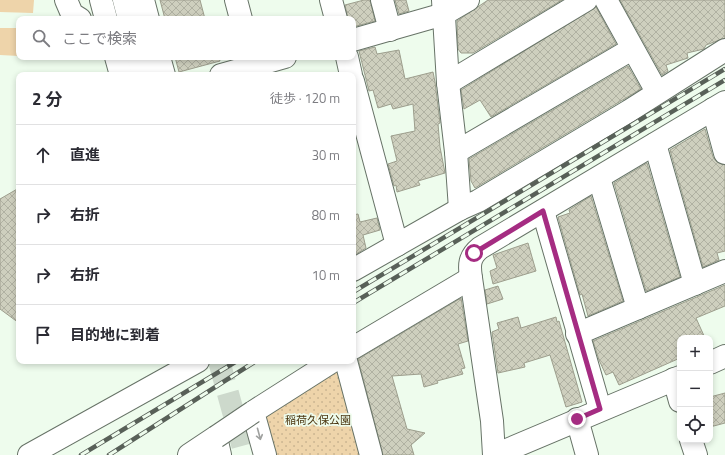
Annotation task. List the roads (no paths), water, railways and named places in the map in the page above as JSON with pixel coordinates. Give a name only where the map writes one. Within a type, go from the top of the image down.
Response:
[{"type":"street","points":[[66,0],[72,14],[75,16]]},
{"type":"street","points":[[124,0],[127,16]]},
{"type":"street","points":[[143,0],[147,16]]},
{"type":"street","points":[[236,0],[240,16]]},
{"type":"street","points":[[331,0],[335,16]]},
{"type":"street","points":[[382,0],[390,30]]},
{"type":"street","points":[[356,39],[390,30],[443,7],[468,0]]},
{"type":"street","points":[[448,83],[586,0]]},
{"type":"street","points":[[606,0],[657,92]]},
{"type":"street","points":[[443,7],[448,83],[456,152],[460,209]]},
{"type":"street","points":[[456,152],[632,49]]},
{"type":"street","points":[[356,268],[460,209],[478,201],[629,111],[725,50]]},
{"type":"street","points":[[117,60],[120,72]]},
{"type":"street","points":[[139,60],[142,72]]},
{"type":"street","points":[[160,60],[163,72]]},
{"type":"street","points":[[232,72],[274,60]]},
{"type":"street","points":[[348,60],[351,72]]},
{"type":"street","points":[[356,92],[397,244]]},
{"type":"street","points":[[677,378],[600,409],[494,455],[492,421],[470,263],[474,253],[719,105],[725,153]]},
{"type":"street","points":[[655,144],[695,284]]},
{"type":"street","points":[[598,178],[638,308]]},
{"type":"street","points":[[543,211],[577,334],[600,409]]},
{"type":"street","points":[[577,334],[725,271]]},
{"type":"street","points":[[356,346],[471,278]]},
{"type":"street","points":[[713,362],[725,356]]},
{"type":"street","points":[[29,455],[192,364]]},
{"type":"street","points":[[189,455],[218,446],[253,412],[328,364]]},
{"type":"street","points":[[347,364],[371,455]]},
{"type":"street","points":[[253,412],[265,455]]},
{"type":"street","points":[[577,419],[587,455]]},
{"type":"street","points":[[692,443],[696,455]]},
{"type":"tunnel","points":[[220,364],[245,455]]},
{"type":"railway","points":[[356,290],[725,69]]},
{"type":"railway","points":[[356,301],[725,80]]},
{"type":"railway","points":[[81,455],[232,364]]},
{"type":"railway","points":[[109,455],[251,364]]},
{"type":"park label","name":"稲荷久保公園","points":[[318,420]]}]
